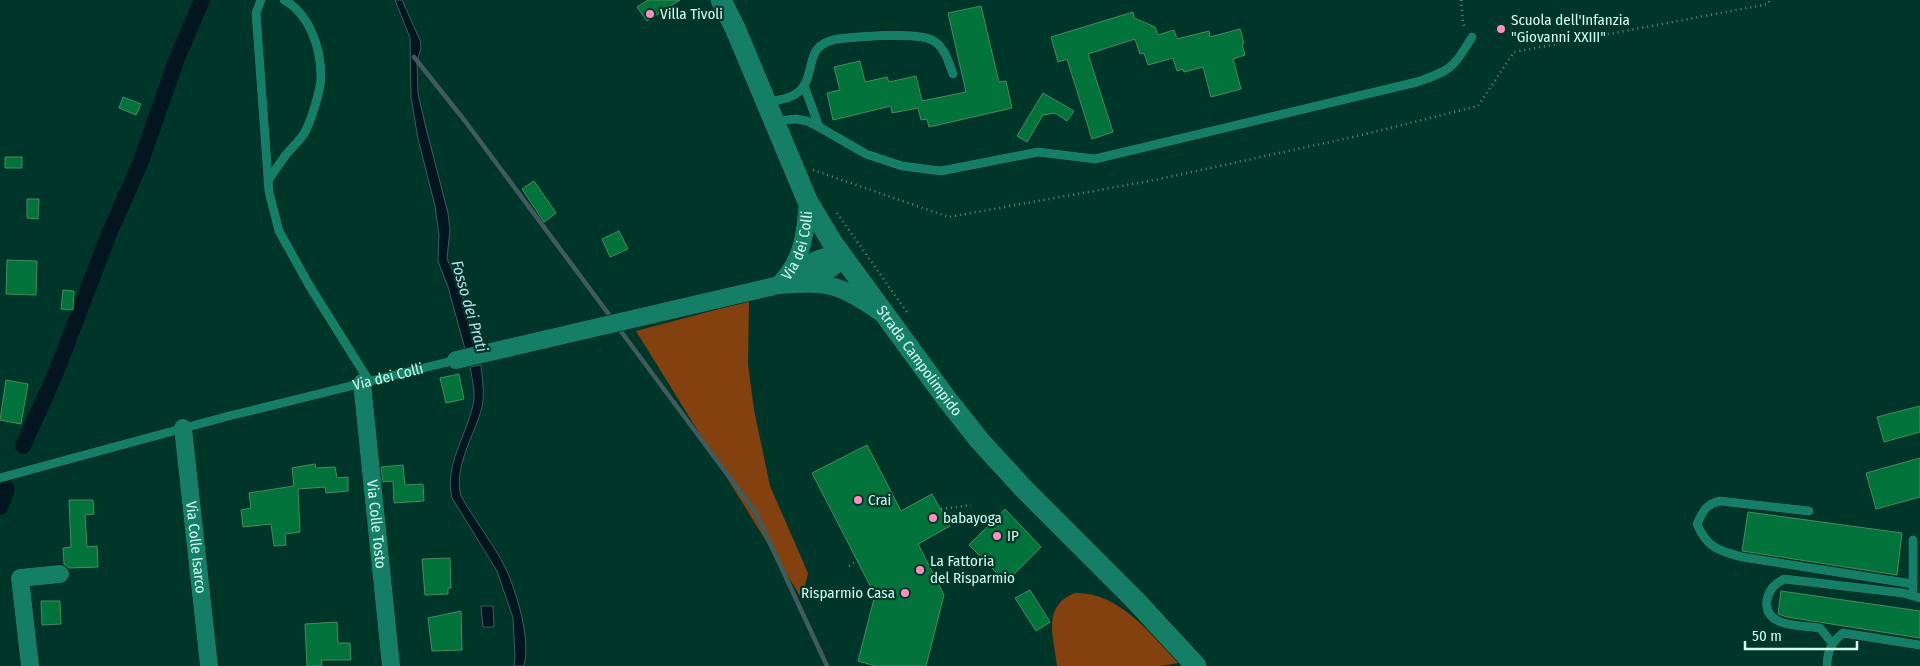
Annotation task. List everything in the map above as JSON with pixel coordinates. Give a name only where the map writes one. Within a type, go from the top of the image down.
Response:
[{"type":"street","name":"Strada Campolimpido","points":[[721,0],[808,202],[823,228],[950,404],[980,441],[1023,488],[1154,620],[1196,666]]},
{"type":"street","name":"Via dei Colli","points":[[779,286],[793,267],[801,250],[805,233],[808,202]]},
{"type":"street","name":"Via dei Colli","points":[[779,286],[812,261],[826,256],[843,256]]},
{"type":"street","name":"Via dei Colli","points":[[456,360],[779,286],[813,284],[832,286],[852,293],[886,316]]},
{"type":"street","name":"Via Colle Tosto","points":[[366,382],[391,666]]},
{"type":"street","name":"Via Colle Isarco","points":[[183,428],[209,666]]},
{"type":"street","points":[[30,666],[20,578],[60,574]]},
{"type":"lane","points":[[261,0],[256,13],[269,192],[280,231],[309,285],[366,382]]},
{"type":"lane","points":[[268,182],[284,157],[304,133],[312,115],[321,78],[316,45],[306,20],[292,4],[284,0]]},
{"type":"lane","points":[[766,102],[782,100],[792,96],[804,85],[810,61],[819,46],[830,40],[843,38],[912,36],[928,38],[941,48],[954,74]]},
{"type":"lane","points":[[776,124],[796,119],[819,126],[866,154],[902,166],[941,171],[1038,152],[1095,159],[1417,82],[1447,71],[1457,62],[1472,37]]},
{"type":"lane","points":[[804,85],[819,126]]},
{"type":"lane","name":"Via dei Colli","points":[[0,478],[183,428],[456,360]]},
{"type":"lane","points":[[1809,511],[1720,500],[1711,502],[1703,510],[1698,524],[1708,543],[1728,553],[1913,584]]},
{"type":"lane","points":[[1913,540],[1913,584],[1917,597]]},
{"type":"lane","points":[[1832,643],[1820,628],[1778,622],[1770,616],[1766,605],[1768,594],[1774,585],[1784,579],[1903,593],[1917,597]]},
{"type":"lane","points":[[1827,666],[1832,643],[1842,633],[1920,645]]},
{"type":"path","points":[[1460,0],[1462,24],[1472,37]]},
{"type":"path","points":[[805,167],[950,217],[1155,180],[1362,135],[1478,106],[1514,52],[1768,4],[1770,0]]},
{"type":"path","points":[[834,208],[914,322]]},
{"type":"path","points":[[941,509],[971,505]]},
{"type":"path","points":[[849,566],[858,560]]},
{"type":"shaded area","points":[[749,301],[748,364],[754,410],[770,486],[808,573],[802,599],[636,331]]},
{"type":"shaded area","points":[[1075,593],[1091,595],[1120,607],[1146,628],[1179,663],[1160,666],[1057,666],[1052,634],[1054,614],[1057,606],[1064,599]]},
{"type":"water","points":[[395,0],[402,0],[420,40],[421,48],[417,61],[418,93],[448,213],[450,229],[447,259],[459,284],[476,347],[465,349],[448,287],[438,261],[439,235],[435,206],[418,139],[411,97],[410,38]]},
{"type":"water","points":[[481,365],[483,402],[479,418],[462,462],[459,485],[461,496],[501,559],[514,591],[522,617],[526,643],[524,666],[514,666],[513,618],[497,571],[452,498],[450,486],[453,463],[470,417],[474,400],[470,367]]},
{"type":"water","points":[[481,606],[493,606],[494,627],[483,627]]},
{"type":"building","name":"Villa Tivoli","points":[[648,0],[680,0],[647,21],[637,7]]},
{"type":"building","points":[[981,6],[999,82],[1006,81],[1012,108],[929,127],[927,119],[921,120],[918,108],[892,113],[891,106],[833,120],[827,93],[840,90],[834,67],[860,61],[865,82],[887,77],[889,82],[916,76],[922,101],[966,92],[948,13]]},
{"type":"building","points":[[1133,12],[1134,18],[1155,27],[1158,35],[1174,30],[1177,39],[1209,31],[1210,37],[1240,29],[1245,55],[1233,59],[1241,89],[1211,97],[1203,67],[1184,72],[1183,69],[1177,71],[1173,58],[1148,65],[1144,53],[1140,54],[1135,39],[1088,54],[1113,132],[1092,139],[1067,59],[1058,62],[1051,37]]},
{"type":"building","points":[[1043,93],[1074,111],[1067,121],[1055,113],[1043,115],[1027,142],[1017,136]]},
{"type":"building","points":[[123,97],[141,104],[136,115],[119,108]]},
{"type":"building","points":[[5,157],[22,157],[22,168],[5,168]]},
{"type":"building","points":[[534,181],[556,213],[544,222],[522,189]]},
{"type":"building","points":[[27,199],[39,199],[38,219],[27,218]]},
{"type":"building","points":[[619,231],[628,249],[610,257],[602,239]]},
{"type":"building","points":[[7,260],[37,261],[36,295],[6,294]]},
{"type":"building","points":[[63,290],[74,291],[73,310],[61,309]]},
{"type":"building","points":[[459,374],[464,399],[446,403],[440,378]]},
{"type":"building","points":[[6,380],[28,384],[21,424],[0,420]]},
{"type":"building","points":[[1920,406],[1920,432],[1884,442],[1877,417]]},
{"type":"building","points":[[867,445],[901,511],[932,494],[950,526],[918,544],[944,595],[926,666],[876,666],[858,661],[875,595],[812,473]]},
{"type":"building","points":[[1920,458],[1920,497],[1876,509],[1866,473]]},
{"type":"building","points":[[315,464],[316,468],[335,467],[337,478],[348,477],[348,491],[326,493],[325,487],[298,489],[300,532],[285,534],[286,545],[274,546],[271,524],[243,527],[241,510],[251,508],[249,493],[294,486],[292,468]]},
{"type":"building","points":[[403,465],[405,485],[423,484],[424,501],[394,503],[393,481],[383,482],[381,467]]},
{"type":"building","points":[[69,500],[93,500],[94,514],[85,515],[87,547],[97,546],[98,567],[69,568],[64,564],[63,548],[71,547]]},
{"type":"building","points":[[1005,509],[1041,547],[1006,582],[969,545]]},
{"type":"building","points":[[1748,512],[1902,533],[1897,575],[1742,551]]},
{"type":"building","points":[[450,558],[451,588],[448,588],[448,594],[425,595],[422,559]]},
{"type":"building","points":[[1030,590],[1050,622],[1036,631],[1015,598]]},
{"type":"building","points":[[1781,591],[1920,611],[1920,638],[1778,614]]},
{"type":"building","points":[[41,601],[60,601],[61,624],[42,625]]},
{"type":"building","points":[[461,611],[462,650],[432,651],[428,618]]},
{"type":"building","points":[[337,622],[338,643],[350,643],[351,660],[321,660],[322,666],[307,666],[305,624]]},
{"type":"waterway","points":[[23,446],[55,375],[109,234],[141,161],[177,58],[202,0]]},
{"type":"waterway","points":[[414,57],[465,121],[613,320]]},
{"type":"waterway","points":[[617,326],[756,513],[827,666]]},
{"type":"waterway","points":[[0,507],[7,489]]},
{"type":"place","name":"Villa Tivoli","points":[[650,14]]},
{"type":"place","name":"Scuola dell'Infanzia \"Giovanni XXIII\"","points":[[1501,29]]},
{"type":"place","name":"Crai","points":[[858,500]]},
{"type":"place","name":"babayoga","points":[[933,518]]},
{"type":"place","name":"IP","points":[[997,536]]},
{"type":"place","name":"La Fattoria del Risparmio","points":[[920,570]]},
{"type":"place","name":"Risparmio Casa","points":[[905,593]]},
{"type":"water label","name":"Fosso dei Prati","points":[[470,306]]}]
